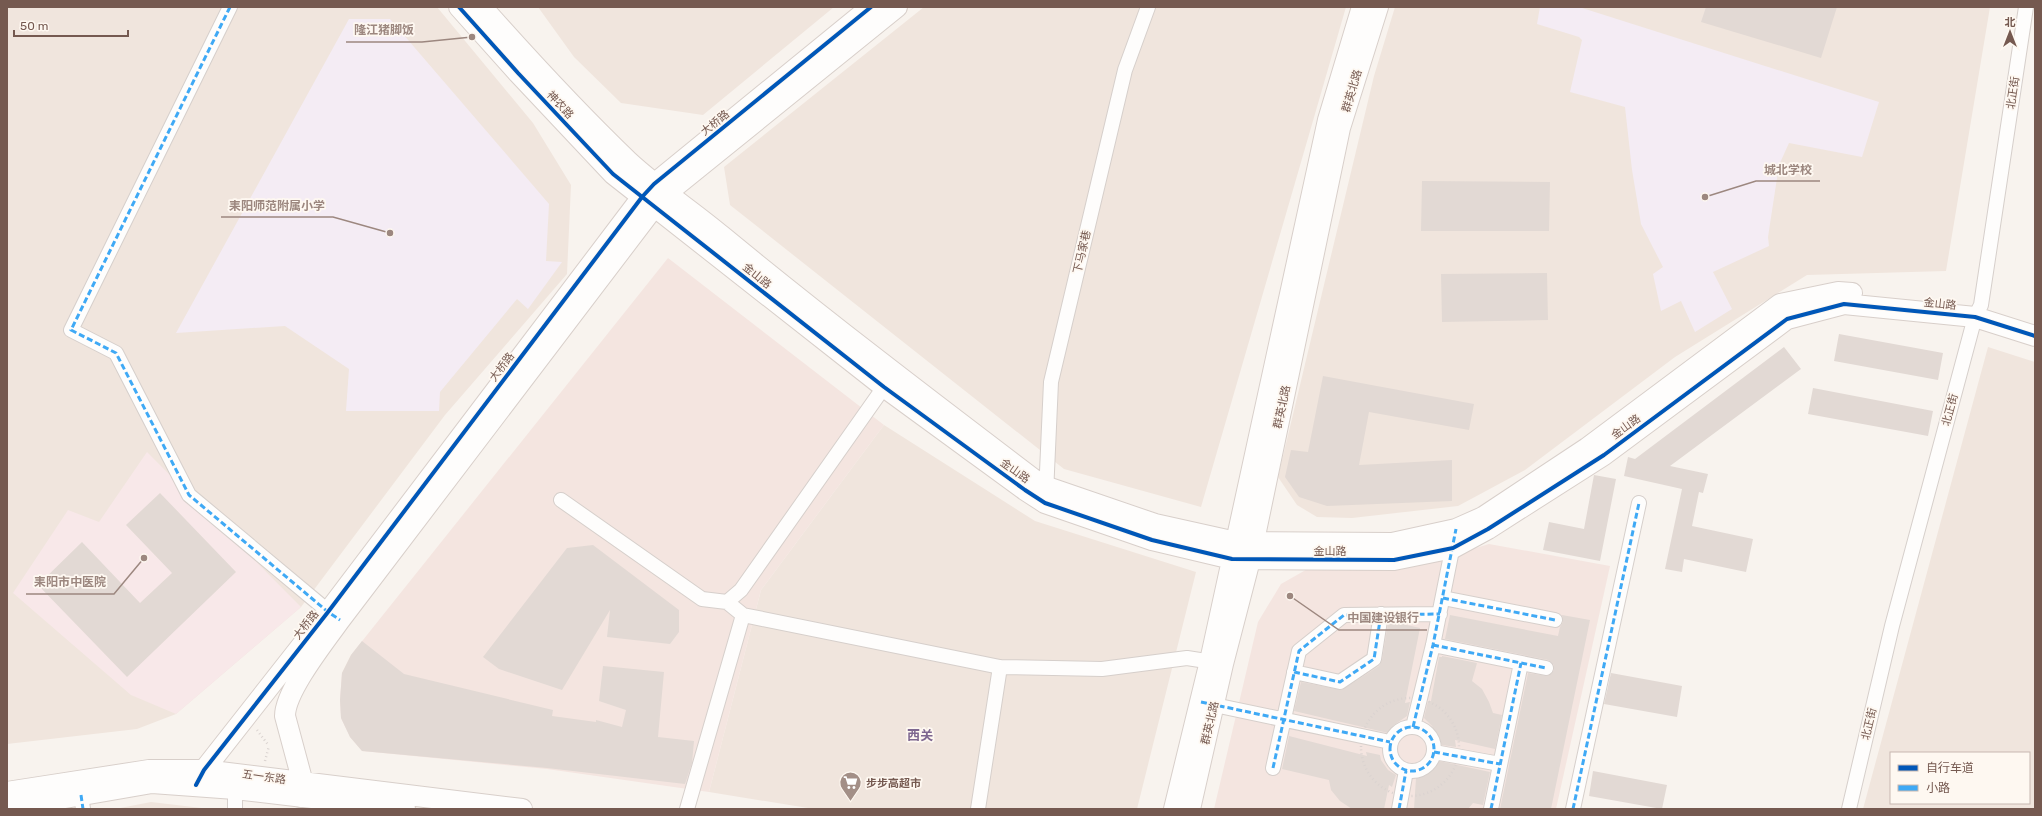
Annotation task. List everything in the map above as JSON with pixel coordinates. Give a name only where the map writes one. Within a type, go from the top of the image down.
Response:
[{"type":"street","points":[[230,7],[72,330],[116,354],[189,495],[334,616]]},
{"type":"street","name":"神农路","points":[[459,7],[518,73],[613,174],[654,195]]},
{"type":"street","name":"神农路","points":[[482,7],[531,62],[628,161],[654,195]]},
{"type":"street","name":"大桥路","points":[[200,777],[334,616],[654,195],[871,7]]},
{"type":"street","name":"大桥路","points":[[654,195],[897,7]]},
{"type":"street","name":"下马家巷","points":[[1046,495],[1051,382],[1125,70],[1148,7]]},
{"type":"street","name":"群英北路","points":[[1243,551],[1328,120],[1362,7]]},
{"type":"street","name":"群英北路","points":[[1174,809],[1207,703],[1217,662],[1340,128],[1378,7]]},
{"type":"street","name":"北正街","points":[[1849,809],[1892,626],[1978,311],[2026,7]]},
{"type":"street","name":"金山路","points":[[654,195],[884,387],[1046,495],[1155,524],[1243,551],[1394,560],[1454,538],[1488,529],[1604,455],[1787,319],[1844,304],[1978,311],[2035,323]]},
{"type":"street","name":"金山路","points":[[654,195],[818,315],[1032,478],[1046,495]]},
{"type":"street","name":"金山路","points":[[1978,311],[2035,336]]},
{"type":"street","points":[[727,602],[741,590],[884,387]]},
{"type":"street","points":[[561,500],[702,598],[727,602],[743,615],[1000,666],[1102,669],[1187,658],[1217,662]]},
{"type":"street","points":[[1573,809],[1639,503]]},
{"type":"street","points":[[1413,727],[1440,614],[1454,538]]},
{"type":"street","points":[[1443,598],[1555,620]]},
{"type":"street","points":[[1294,672],[1340,682],[1374,659],[1382,614]]},
{"type":"street","points":[[1273,768],[1299,651],[1344,615],[1440,614]]},
{"type":"street","points":[[687,809],[743,615]]},
{"type":"street","name":"大桥路","points":[[301,790],[285,716],[285,708],[293,691],[321,647],[334,616]]},
{"type":"street","points":[[1433,645],[1546,668]]},
{"type":"street","points":[[1491,809],[1521,663]]},
{"type":"street","points":[[978,809],[1000,666]]},
{"type":"street","points":[[1207,703],[1390,742]]},
{"type":"street","name":"群英北路","points":[[1190,809],[1207,703]]},
{"type":"street","points":[[1413,727],[1430,736],[1433,743],[1434,752],[1429,763],[1423,768],[1416,771],[1406,771],[1395,765],[1391,758],[1389,751],[1390,742],[1398,731],[1413,727]]},
{"type":"street","points":[[1434,752],[1500,764]]},
{"type":"street","name":"五一东路","points":[[7,792],[149,770],[301,790],[522,809]]},
{"type":"street","points":[[1400,802],[1406,771]]},
{"type":"street","name":"五一东路","points":[[7,808],[82,802],[152,783],[200,777],[235,789],[301,790],[405,809]]},
{"type":"street","points":[[235,789],[235,809]]},
{"type":"path","points":[[1401,699],[1420,699],[1431,703],[1445,712],[1454,725],[1459,740],[1459,757],[1454,769],[1446,781],[1435,790],[1400,802],[1380,787],[1371,777],[1362,757],[1362,736],[1367,723],[1376,712],[1388,704],[1401,699]]},
{"type":"path","points":[[256,730],[268,746],[264,762]]},
{"type":"shaded area","points":[[7,7],[437,7],[533,123],[571,185],[567,274],[445,415],[301,607],[176,714],[137,729],[7,744]]},
{"type":"shaded area","points":[[538,7],[834,7],[703,115],[621,103],[574,57]]},
{"type":"shaded area","points":[[924,7],[1346,7],[1201,507],[1064,469],[730,205],[724,167]]},
{"type":"shaded area","points":[[1395,7],[1990,7],[1946,271],[1807,275],[1675,357],[1525,470],[1458,506],[1352,518],[1317,517],[1297,505],[1278,477],[1374,76]]},
{"type":"shaded area","points":[[1540,7],[1579,7],[1879,102],[1862,157],[1789,143],[1779,165],[1768,237],[1769,246],[1713,272],[1732,309],[1695,332],[1681,301],[1661,311],[1653,274],[1663,267],[1641,224],[1632,170],[1625,107],[1570,92],[1582,40],[1579,37],[1537,24]]},
{"type":"shaded area","points":[[349,19],[390,19],[549,204],[546,261],[562,262],[528,309],[517,299],[440,392],[439,411],[346,411],[349,369],[285,326],[176,333]]},
{"type":"shaded area","points":[[668,258],[884,425],[761,590],[709,792],[547,769],[362,751],[350,737],[341,718],[340,700],[342,673],[351,655]]},
{"type":"shaded area","points":[[1988,347],[2035,362],[2035,809],[1863,809]]},
{"type":"shaded area","points":[[884,425],[1035,521],[1196,572],[1137,809],[814,809],[709,792],[761,590]]},
{"type":"shaded area","points":[[147,452],[301,607],[176,714],[131,695],[13,593],[68,510],[99,522]]},
{"type":"shaded area","points":[[1489,544],[1610,566],[1556,809],[1214,809],[1258,622],[1281,584],[1311,567],[1424,564]]},
{"type":"shaded area","points":[[151,802],[210,809],[115,809]]},
{"type":"building","points":[[1706,7],[1837,7],[1821,58],[1701,22]]},
{"type":"building","points":[[1422,181],[1550,182],[1549,231],[1421,231]]},
{"type":"building","points":[[1547,273],[1548,320],[1442,322],[1441,274]]},
{"type":"building","points":[[1839,334],[1943,353],[1938,380],[1834,361]]},
{"type":"building","points":[[1784,347],[1801,369],[1670,466],[1708,474],[1703,493],[1699,492],[1692,526],[1753,539],[1746,572],[1684,559],[1682,572],[1665,569],[1682,489],[1624,476],[1628,457],[1635,459]]},
{"type":"building","points":[[1323,376],[1474,404],[1469,430],[1369,412],[1359,465],[1452,460],[1452,501],[1327,506],[1299,497],[1285,477],[1291,450],[1308,452]]},
{"type":"building","points":[[1813,388],[1933,411],[1928,436],[1808,414]]},
{"type":"building","points":[[1594,475],[1616,479],[1600,561],[1543,550],[1549,522],[1584,529]]},
{"type":"building","points":[[160,493],[236,572],[127,677],[38,585],[82,542],[140,603],[172,573],[126,525]]},
{"type":"building","points":[[593,545],[679,610],[679,632],[670,644],[607,637],[610,610],[562,690],[499,669],[483,657],[567,548]]},
{"type":"building","points":[[1450,615],[1558,636],[1563,622],[1562,615],[1590,620],[1551,809],[1500,809],[1528,673],[1548,676],[1554,670],[1554,665],[1548,660],[1445,639]]},
{"type":"building","points":[[1388,623],[1398,623],[1420,628],[1405,703],[1410,702],[1407,716],[1394,725],[1388,733],[1294,711],[1301,682],[1342,690],[1379,666],[1382,660]]},
{"type":"building","points":[[362,641],[404,674],[553,710],[552,716],[596,722],[596,720],[622,727],[626,710],[599,701],[603,666],[664,672],[658,737],[694,741],[692,763],[685,784],[547,768],[362,751],[350,737],[341,718],[340,700],[342,673],[351,655]]},
{"type":"building","points":[[1442,656],[1477,663],[1472,681],[1482,689],[1493,713],[1502,715],[1495,749],[1455,740],[1456,747],[1442,745],[1432,726],[1424,718],[1428,701],[1431,701],[1439,657]]},
{"type":"building","points":[[1611,673],[1682,686],[1677,717],[1604,704]]},
{"type":"building","points":[[1289,736],[1367,756],[1366,752],[1380,755],[1381,760],[1388,770],[1396,775],[1392,787],[1389,785],[1384,809],[1352,809],[1340,801],[1331,790],[1329,780],[1282,769]]},
{"type":"building","points":[[1439,761],[1490,772],[1483,805],[1473,803],[1468,809],[1414,809],[1416,778],[1425,776],[1434,769]]},
{"type":"building","points":[[1593,771],[1667,785],[1662,809],[1589,796]]},
{"type":"marked path","points":[[230,7],[71,330],[116,353],[189,495],[328,612],[340,620]]},
{"type":"marked path","points":[[1573,809],[1639,503]]},
{"type":"marked path","points":[[1413,727],[1433,645],[1456,529]]},
{"type":"marked path","points":[[1443,598],[1555,620]]},
{"type":"marked path","points":[[1294,672],[1340,682],[1374,659],[1381,614]]},
{"type":"marked path","points":[[1273,768],[1299,651],[1344,615],[1440,614]]},
{"type":"marked path","points":[[1433,645],[1546,668]]},
{"type":"marked path","points":[[1491,809],[1521,663]]},
{"type":"marked path","points":[[1201,702],[1390,742]]},
{"type":"marked path","points":[[1416,727],[1421,728],[1428,733],[1433,740],[1434,749],[1433,758],[1428,765],[1421,770],[1408,771],[1403,770],[1396,765],[1391,758],[1390,745],[1391,740],[1396,733],[1403,728],[1416,727]]},
{"type":"marked path","points":[[1434,752],[1500,764]]},
{"type":"marked path","points":[[1399,809],[1406,771]]},
{"type":"marked path","points":[[81,795],[83,809]]},
{"type":"cycle path","points":[[459,7],[518,73],[613,174],[884,387],[1025,490],[1045,503],[1152,540],[1232,559],[1394,560],[1453,548],[1488,529],[1604,455],[1787,319],[1844,304],[1975,317],[2035,336]]},
{"type":"cycle path","points":[[196,785],[204,770],[328,612],[642,197],[654,184],[871,7]]},
{"type":"place","name":"隆江猪脚饭","points":[[472,37]]},
{"type":"place","name":"城北学校","points":[[1705,197]]},
{"type":"place","name":"耒阳师范附属小学","points":[[390,233]]},
{"type":"place","name":"耒阳市中医院","points":[[144,558]]},
{"type":"place","name":"中国建设银行","points":[[1290,596]]},
{"type":"place","name":"步步高超市","points":[[851,802]]},
{"type":"district","name":"西关","points":[[920,735]]}]
